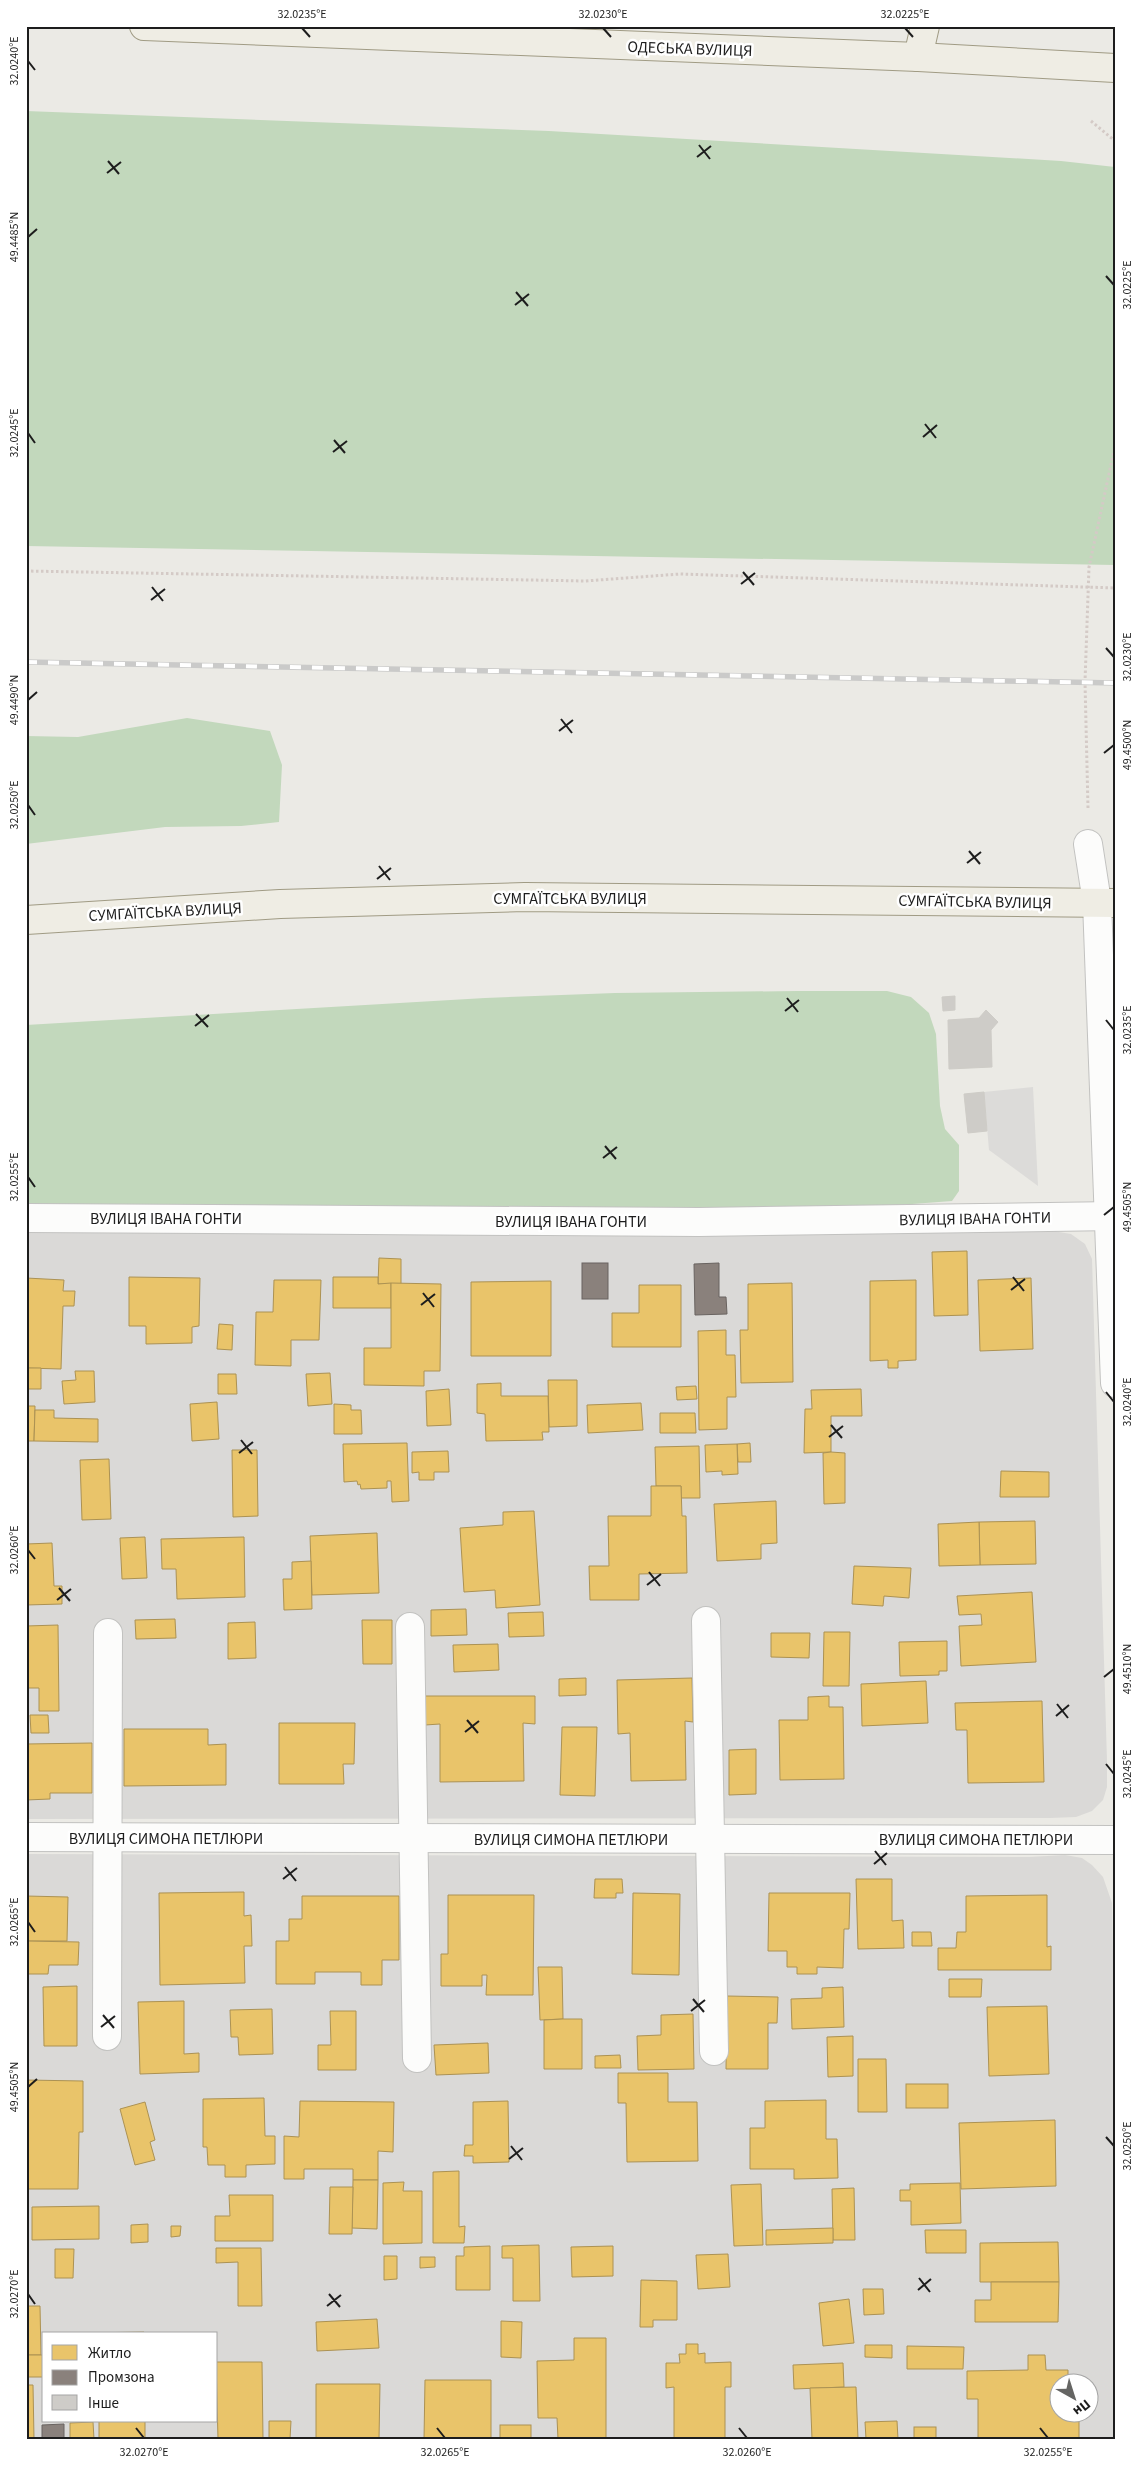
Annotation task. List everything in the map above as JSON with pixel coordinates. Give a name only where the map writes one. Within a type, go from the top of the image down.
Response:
[{"type":"main road","name":"ОДЕСЬКА ВУЛИЦЯ","points":[[144,26],[1115,68]]},
{"type":"main road","points":[[918,58],[925,26]]},
{"type":"main road","name":"СУМГАЇТСЬКА ВУЛИЦЯ","points":[[26,920],[280,904],[525,897],[1106,902]]},
{"type":"street","points":[[1088,844],[1106,902],[1115,1383]]},
{"type":"street","name":"ВУЛИЦЯ ІВАНА ГОНТИ","points":[[26,1218],[699,1222],[1112,1216]]},
{"type":"street","points":[[706,1621],[714,2052]]},
{"type":"street","points":[[410,1627],[417,2058]]},
{"type":"street","points":[[107,2036],[108,1633]]},
{"type":"street","name":"ВУЛИЦЯ СИМОНА ПЕТЛЮРИ","points":[[26,1838],[1115,1840]]},
{"type":"path","points":[[1091,121],[1115,141]]},
{"type":"path","points":[[1088,844],[1085,694],[1089,567],[1115,446]]},
{"type":"path","points":[[26,571],[585,581],[680,574],[1115,588]]},
{"type":"shaded area","points":[[1033,1087],[1038,1186],[989,1150],[984,1092]]},
{"type":"shaded area","points":[[26,1228],[1047,1230],[1071,1234],[1085,1244],[1092,1259],[1107,1761],[1107,1787],[1103,1800],[1092,1811],[1076,1817],[1050,1818],[26,1819]]},
{"type":"shaded area","points":[[26,1854],[1029,1857],[1065,1855],[1082,1858],[1092,1865],[1103,1877],[1112,1903],[1115,2056],[1115,2439],[26,2439]]},
{"type":"green space","points":[[26,111],[549,131],[1061,161],[1115,167],[1115,565],[26,546]]},
{"type":"green space","points":[[187,718],[270,731],[282,765],[279,822],[241,826],[165,827],[26,844],[26,736],[78,737]]},
{"type":"green space","points":[[887,991],[911,997],[929,1013],[936,1034],[940,1106],[945,1129],[959,1145],[959,1191],[952,1201],[886,1206],[781,1208],[26,1204],[26,1025],[485,998],[615,993]]},
{"type":"building: Житло","points":[[967,1251],[968,1315],[934,1316],[932,1252]]},
{"type":"building: Житло","points":[[379,1258],[401,1259],[401,1284],[378,1284]]},
{"type":"building: Житло","points":[[129,1277],[200,1278],[199,1326],[192,1327],[192,1343],[146,1344],[146,1326],[129,1326]]},
{"type":"building: Житло","points":[[333,1277],[378,1277],[378,1284],[391,1283],[391,1308],[333,1308]]},
{"type":"building: Житло","points":[[26,1278],[64,1280],[63,1291],[75,1291],[74,1306],[63,1306],[61,1369],[26,1368]]},
{"type":"building: Житло","points":[[1031,1278],[1033,1349],[980,1351],[978,1280]]},
{"type":"building: Житло","points":[[274,1280],[321,1280],[319,1340],[291,1340],[291,1366],[255,1365],[256,1312],[273,1312]]},
{"type":"building: Житло","points":[[916,1280],[916,1360],[898,1361],[898,1368],[888,1368],[888,1360],[870,1361],[870,1281]]},
{"type":"building: Житло","points":[[551,1281],[551,1356],[471,1356],[471,1282]]},
{"type":"building: Житло","points":[[391,1283],[441,1284],[440,1371],[424,1371],[424,1386],[364,1385],[364,1348],[391,1348]]},
{"type":"building: Житло","points":[[792,1283],[793,1382],[741,1383],[740,1330],[748,1330],[748,1284]]},
{"type":"building: Житло","points":[[639,1285],[681,1285],[681,1347],[612,1347],[612,1313],[639,1313]]},
{"type":"building: Житло","points":[[219,1324],[233,1325],[232,1350],[217,1349]]},
{"type":"building: Житло","points":[[726,1330],[726,1355],[735,1355],[736,1397],[727,1397],[727,1429],[699,1430],[698,1331]]},
{"type":"building: Житло","points":[[27,1368],[41,1368],[41,1389],[26,1389]]},
{"type":"building: Житло","points":[[75,1371],[94,1371],[95,1402],[64,1404],[62,1381],[76,1380]]},
{"type":"building: Житло","points":[[330,1373],[332,1404],[308,1406],[306,1374]]},
{"type":"building: Житло","points":[[218,1374],[236,1374],[237,1394],[218,1394]]},
{"type":"building: Житло","points":[[548,1380],[577,1380],[577,1426],[549,1427]]},
{"type":"building: Житло","points":[[501,1383],[501,1396],[548,1396],[549,1432],[542,1432],[543,1440],[486,1441],[485,1414],[477,1413],[477,1384]]},
{"type":"building: Житло","points":[[696,1386],[697,1399],[677,1400],[676,1387]]},
{"type":"building: Житло","points":[[449,1389],[451,1425],[427,1426],[426,1391]]},
{"type":"building: Житло","points":[[861,1389],[862,1416],[831,1416],[831,1452],[804,1453],[805,1409],[812,1409],[811,1390]]},
{"type":"building: Житло","points":[[217,1402],[219,1439],[192,1441],[190,1404]]},
{"type":"building: Житло","points":[[641,1403],[643,1430],[588,1433],[587,1405]]},
{"type":"building: Житло","points":[[334,1404],[351,1405],[351,1410],[361,1410],[362,1434],[334,1434]]},
{"type":"building: Житло","points":[[26,1406],[35,1406],[34,1441],[26,1441]]},
{"type":"building: Житло","points":[[35,1410],[54,1410],[54,1418],[98,1419],[98,1442],[34,1441]]},
{"type":"building: Житло","points":[[660,1413],[695,1413],[696,1433],[660,1433]]},
{"type":"building: Житло","points":[[407,1443],[409,1501],[392,1502],[391,1481],[387,1481],[387,1488],[361,1489],[357,1481],[344,1482],[343,1444]]},
{"type":"building: Житло","points":[[750,1443],[751,1462],[738,1462],[737,1444]]},
{"type":"building: Житло","points":[[737,1444],[738,1474],[722,1475],[722,1471],[706,1472],[705,1445]]},
{"type":"building: Житло","points":[[699,1446],[700,1498],[681,1498],[681,1486],[656,1486],[655,1447]]},
{"type":"building: Житло","points":[[232,1450],[257,1450],[258,1516],[233,1517]]},
{"type":"building: Житло","points":[[448,1451],[449,1472],[434,1472],[434,1480],[419,1480],[419,1472],[412,1473],[412,1452]]},
{"type":"building: Житло","points":[[823,1453],[845,1453],[845,1503],[824,1504]]},
{"type":"building: Житло","points":[[109,1459],[111,1519],[82,1520],[80,1460]]},
{"type":"building: Житло","points":[[1001,1471],[1049,1472],[1049,1497],[1000,1497]]},
{"type":"building: Житло","points":[[651,1486],[681,1486],[682,1516],[686,1516],[687,1573],[639,1574],[639,1600],[590,1600],[589,1566],[609,1566],[608,1516],[651,1516]]},
{"type":"building: Житло","points":[[776,1501],[777,1543],[761,1544],[761,1559],[717,1561],[714,1504]]},
{"type":"building: Житло","points":[[534,1511],[540,1605],[496,1608],[495,1590],[464,1592],[460,1528],[503,1525],[503,1512]]},
{"type":"building: Житло","points":[[1035,1521],[1036,1564],[980,1565],[979,1522]]},
{"type":"building: Житло","points":[[979,1522],[980,1565],[939,1566],[938,1524]]},
{"type":"building: Житло","points":[[377,1533],[379,1593],[312,1595],[310,1536]]},
{"type":"building: Житло","points":[[145,1537],[147,1578],[122,1579],[120,1538]]},
{"type":"building: Житло","points":[[244,1537],[245,1597],[177,1599],[176,1569],[162,1569],[161,1539]]},
{"type":"building: Житло","points":[[52,1543],[54,1586],[62,1586],[62,1604],[26,1605],[26,1544]]},
{"type":"building: Житло","points":[[311,1561],[312,1609],[284,1610],[283,1579],[292,1579],[292,1562]]},
{"type":"building: Житло","points":[[854,1566],[911,1568],[909,1598],[884,1596],[883,1606],[852,1604]]},
{"type":"building: Житло","points":[[1032,1592],[1036,1662],[961,1666],[959,1626],[982,1625],[981,1614],[959,1615],[957,1596]]},
{"type":"building: Житло","points":[[466,1609],[467,1635],[431,1636],[431,1610]]},
{"type":"building: Житло","points":[[543,1612],[544,1636],[509,1637],[508,1613]]},
{"type":"building: Житло","points":[[175,1619],[176,1638],[136,1639],[135,1620]]},
{"type":"building: Житло","points":[[362,1620],[392,1620],[392,1664],[363,1664]]},
{"type":"building: Житло","points":[[255,1622],[256,1658],[228,1659],[228,1623]]},
{"type":"building: Житло","points":[[58,1625],[59,1711],[39,1711],[39,1688],[26,1688],[26,1626]]},
{"type":"building: Житло","points":[[824,1632],[850,1632],[849,1686],[823,1686]]},
{"type":"building: Житло","points":[[771,1633],[810,1633],[809,1658],[771,1657]]},
{"type":"building: Житло","points":[[947,1641],[947,1671],[939,1671],[939,1675],[900,1676],[899,1642]]},
{"type":"building: Житло","points":[[498,1644],[499,1670],[454,1672],[453,1645]]},
{"type":"building: Житло","points":[[586,1678],[586,1695],[559,1696],[559,1679]]},
{"type":"building: Житло","points":[[692,1678],[693,1722],[685,1721],[686,1780],[631,1781],[630,1733],[618,1734],[617,1680]]},
{"type":"building: Житло","points":[[926,1681],[928,1723],[862,1726],[861,1684]]},
{"type":"building: Житло","points":[[425,1696],[535,1696],[535,1724],[523,1723],[524,1781],[440,1782],[440,1724],[425,1725]]},
{"type":"building: Житло","points":[[829,1696],[829,1707],[843,1707],[844,1779],[780,1780],[779,1720],[808,1720],[808,1697]]},
{"type":"building: Житло","points":[[1042,1701],[1044,1782],[968,1783],[967,1730],[956,1730],[955,1703]]},
{"type":"building: Житло","points":[[30,1715],[48,1715],[49,1733],[31,1733]]},
{"type":"building: Житло","points":[[279,1723],[355,1723],[354,1764],[343,1764],[344,1784],[279,1784]]},
{"type":"building: Житло","points":[[562,1727],[597,1727],[595,1796],[560,1795]]},
{"type":"building: Житло","points":[[124,1729],[208,1729],[208,1745],[226,1744],[226,1785],[124,1786]]},
{"type":"building: Житло","points":[[92,1743],[92,1793],[50,1793],[50,1799],[26,1800],[26,1744]]},
{"type":"building: Житло","points":[[756,1749],[756,1794],[729,1795],[729,1750]]},
{"type":"building: Житло","points":[[595,1879],[622,1879],[623,1893],[616,1893],[616,1898],[594,1898]]},
{"type":"building: Житло","points":[[856,1879],[892,1879],[892,1921],[903,1920],[904,1948],[858,1949]]},
{"type":"building: Житло","points":[[244,1892],[244,1916],[251,1915],[252,1946],[244,1946],[245,1983],[160,1985],[159,1893]]},
{"type":"building: Житло","points":[[633,1893],[680,1894],[679,1975],[632,1974]]},
{"type":"building: Житло","points":[[769,1893],[850,1893],[849,1929],[844,1929],[843,1968],[817,1967],[817,1974],[797,1974],[797,1967],[787,1967],[787,1951],[768,1951]]},
{"type":"building: Житло","points":[[448,1895],[534,1895],[533,1995],[486,1995],[487,1975],[482,1975],[482,1986],[441,1986],[441,1954],[448,1954]]},
{"type":"building: Житло","points":[[1047,1895],[1047,1947],[1051,1946],[1051,1970],[938,1970],[938,1948],[956,1948],[957,1932],[966,1932],[966,1896]]},
{"type":"building: Житло","points":[[26,1896],[68,1897],[67,1941],[26,1941]]},
{"type":"building: Житло","points":[[302,1896],[399,1896],[399,1960],[382,1960],[382,1985],[361,1985],[361,1972],[315,1972],[315,1984],[276,1984],[276,1941],[289,1941],[289,1919],[302,1919]]},
{"type":"building: Житло","points":[[912,1932],[931,1932],[932,1946],[912,1946]]},
{"type":"building: Житло","points":[[26,1941],[79,1942],[78,1965],[49,1965],[48,1974],[26,1974]]},
{"type":"building: Житло","points":[[538,1967],[562,1967],[563,2019],[540,2020]]},
{"type":"building: Житло","points":[[949,1979],[982,1979],[981,1997],[949,1997]]},
{"type":"building: Житло","points":[[77,1986],[77,2046],[44,2046],[43,1987]]},
{"type":"building: Житло","points":[[843,1987],[844,2027],[792,2029],[791,1999],[822,1998],[822,1988]]},
{"type":"building: Житло","points":[[727,1996],[778,1997],[777,2023],[768,2023],[768,2069],[726,2069]]},
{"type":"building: Житло","points":[[184,2001],[184,2054],[199,2053],[199,2072],[140,2074],[138,2002]]},
{"type":"building: Житло","points":[[1047,2006],[1049,2074],[989,2076],[987,2007]]},
{"type":"building: Житло","points":[[272,2009],[273,2054],[239,2055],[238,2037],[231,2037],[230,2010]]},
{"type":"building: Житло","points":[[330,2011],[356,2011],[356,2070],[318,2070],[318,2045],[331,2045]]},
{"type":"building: Житло","points":[[693,2014],[694,2069],[638,2070],[637,2036],[661,2035],[661,2015]]},
{"type":"building: Житло","points":[[582,2019],[582,2069],[544,2069],[544,2020]]},
{"type":"building: Житло","points":[[853,2036],[853,2076],[828,2077],[827,2037]]},
{"type":"building: Житло","points":[[488,2043],[489,2073],[436,2075],[434,2045]]},
{"type":"building: Житло","points":[[620,2055],[621,2068],[595,2068],[595,2056]]},
{"type":"building: Житло","points":[[858,2059],[886,2059],[887,2112],[858,2112]]},
{"type":"building: Житло","points":[[618,2073],[668,2073],[668,2102],[697,2102],[698,2161],[627,2162],[626,2103],[618,2103]]},
{"type":"building: Житло","points":[[26,2080],[83,2081],[83,2132],[79,2132],[78,2189],[26,2189]]},
{"type":"building: Житло","points":[[906,2084],[948,2084],[948,2108],[906,2108]]},
{"type":"building: Житло","points":[[264,2098],[265,2136],[275,2136],[275,2164],[246,2165],[246,2177],[225,2177],[225,2165],[208,2165],[207,2147],[203,2147],[203,2099]]},
{"type":"building: Житло","points":[[826,2100],[826,2139],[837,2139],[838,2178],[794,2179],[794,2169],[750,2169],[750,2128],[765,2128],[765,2101]]},
{"type":"building: Житло","points":[[300,2101],[394,2102],[393,2152],[378,2151],[378,2180],[353,2180],[353,2169],[304,2169],[304,2179],[284,2179],[284,2136],[299,2137]]},
{"type":"building: Житло","points":[[508,2101],[509,2162],[473,2163],[473,2156],[464,2156],[465,2145],[473,2145],[473,2102]]},
{"type":"building: Житло","points":[[145,2102],[155,2140],[150,2142],[155,2160],[135,2165],[120,2109]]},
{"type":"building: Житло","points":[[1055,2120],[1056,2186],[961,2189],[959,2123]]},
{"type":"building: Житло","points":[[459,2171],[459,2227],[465,2226],[464,2243],[433,2243],[433,2172]]},
{"type":"building: Житло","points":[[353,2180],[378,2180],[377,2229],[352,2228]]},
{"type":"building: Житло","points":[[404,2182],[403,2191],[422,2191],[422,2243],[383,2244],[383,2183]]},
{"type":"building: Житло","points":[[960,2183],[961,2223],[911,2225],[911,2201],[900,2201],[900,2190],[910,2190],[910,2184]]},
{"type":"building: Житло","points":[[761,2184],[763,2245],[734,2246],[731,2185]]},
{"type":"building: Житло","points":[[330,2187],[353,2187],[352,2234],[329,2234]]},
{"type":"building: Житло","points":[[854,2188],[855,2240],[833,2240],[832,2189]]},
{"type":"building: Житло","points":[[229,2195],[273,2195],[273,2241],[215,2241],[215,2216],[230,2216]]},
{"type":"building: Житло","points":[[99,2206],[99,2239],[32,2240],[32,2207]]},
{"type":"building: Житло","points":[[148,2224],[148,2242],[131,2243],[131,2225]]},
{"type":"building: Житло","points":[[171,2226],[181,2226],[180,2236],[171,2237]]},
{"type":"building: Житло","points":[[833,2228],[833,2243],[766,2245],[766,2230]]},
{"type":"building: Житло","points":[[925,2230],[966,2230],[966,2253],[926,2253]]},
{"type":"building: Житло","points":[[1058,2242],[1059,2282],[980,2282],[980,2243]]},
{"type":"building: Житло","points":[[539,2245],[540,2301],[513,2301],[513,2258],[502,2258],[502,2246]]},
{"type":"building: Житло","points":[[490,2246],[490,2290],[456,2290],[456,2256],[464,2256],[464,2247]]},
{"type":"building: Житло","points":[[613,2246],[613,2276],[572,2277],[571,2247]]},
{"type":"building: Житло","points":[[216,2248],[261,2248],[262,2306],[238,2306],[238,2262],[216,2263]]},
{"type":"building: Житло","points":[[55,2249],[74,2249],[73,2278],[55,2278]]},
{"type":"building: Житло","points":[[728,2254],[730,2287],[698,2289],[696,2255]]},
{"type":"building: Житло","points":[[384,2256],[397,2256],[397,2279],[384,2280]]},
{"type":"building: Житло","points":[[420,2257],[435,2257],[435,2267],[420,2268]]},
{"type":"building: Житло","points":[[641,2280],[677,2281],[677,2320],[653,2320],[653,2327],[640,2327]]},
{"type":"building: Житло","points":[[991,2282],[1059,2282],[1058,2322],[975,2322],[975,2300],[991,2300]]},
{"type":"building: Житло","points":[[863,2289],[883,2289],[884,2314],[864,2315]]},
{"type":"building: Житло","points":[[849,2299],[854,2343],[823,2346],[819,2303]]},
{"type":"building: Житло","points":[[26,2306],[40,2306],[41,2355],[26,2355]]},
{"type":"building: Житло","points":[[377,2319],[379,2348],[317,2351],[316,2322]]},
{"type":"building: Житло","points":[[501,2321],[522,2322],[521,2358],[501,2357]]},
{"type":"building: Житло","points":[[574,2338],[606,2338],[606,2439],[558,2439],[557,2418],[538,2418],[537,2361],[574,2360]]},
{"type":"building: Житло","points":[[686,2344],[698,2344],[698,2354],[705,2353],[705,2363],[731,2362],[731,2387],[725,2387],[725,2439],[674,2439],[674,2387],[666,2388],[666,2363],[680,2363],[679,2354],[686,2354]]},
{"type":"building: Житло","points":[[865,2345],[892,2345],[892,2358],[865,2357]]},
{"type":"building: Житло","points":[[907,2346],[964,2347],[963,2369],[907,2369]]},
{"type":"building: Житло","points":[[26,2355],[42,2355],[42,2377],[26,2377]]},
{"type":"building: Житло","points":[[1028,2355],[1045,2355],[1046,2370],[1068,2370],[1068,2372],[1048,2372],[1048,2422],[1079,2422],[1079,2439],[978,2439],[978,2399],[967,2399],[967,2371],[1028,2370]]},
{"type":"building: Житло","points":[[218,2362],[262,2362],[263,2439],[218,2439]]},
{"type":"building: Житло","points":[[843,2363],[844,2387],[794,2389],[793,2365]]},
{"type":"building: Житло","points":[[425,2380],[491,2380],[491,2439],[424,2439]]},
{"type":"building: Житло","points":[[316,2384],[380,2384],[379,2439],[316,2439]]},
{"type":"building: Житло","points":[[26,2385],[33,2385],[34,2439],[26,2439]]},
{"type":"building: Житло","points":[[856,2387],[858,2439],[812,2439],[810,2388]]},
{"type":"building: Житло","points":[[269,2421],[291,2421],[290,2439],[269,2439]]},
{"type":"building: Житло","points":[[897,2421],[898,2439],[866,2439],[865,2422]]},
{"type":"building: Житло","points":[[93,2422],[94,2439],[70,2439],[70,2423]]},
{"type":"building: Житло","points":[[99,2422],[145,2422],[145,2439],[99,2439]]},
{"type":"building: Житло","points":[[500,2425],[531,2425],[531,2439],[500,2439]]},
{"type":"building: Житло","points":[[914,2427],[936,2427],[936,2439],[914,2439]]},
{"type":"building: Промзона","points":[[582,1263],[608,1263],[608,1299],[582,1299]]},
{"type":"building: Промзона","points":[[719,1263],[719,1297],[726,1297],[727,1314],[695,1315],[694,1264]]},
{"type":"building: Промзона","points":[[64,2424],[64,2439],[42,2439],[42,2425]]},
{"type":"building: Інше","points":[[955,996],[955,1010],[943,1011],[942,997]]},
{"type":"building: Інше","points":[[986,1010],[998,1022],[991,1030],[992,1067],[949,1069],[948,1020],[979,1018]]},
{"type":"building: Інше","points":[[984,1092],[987,1131],[968,1133],[964,1094]]},
{"type":"railway","points":[[26,662],[1115,683]]}]
